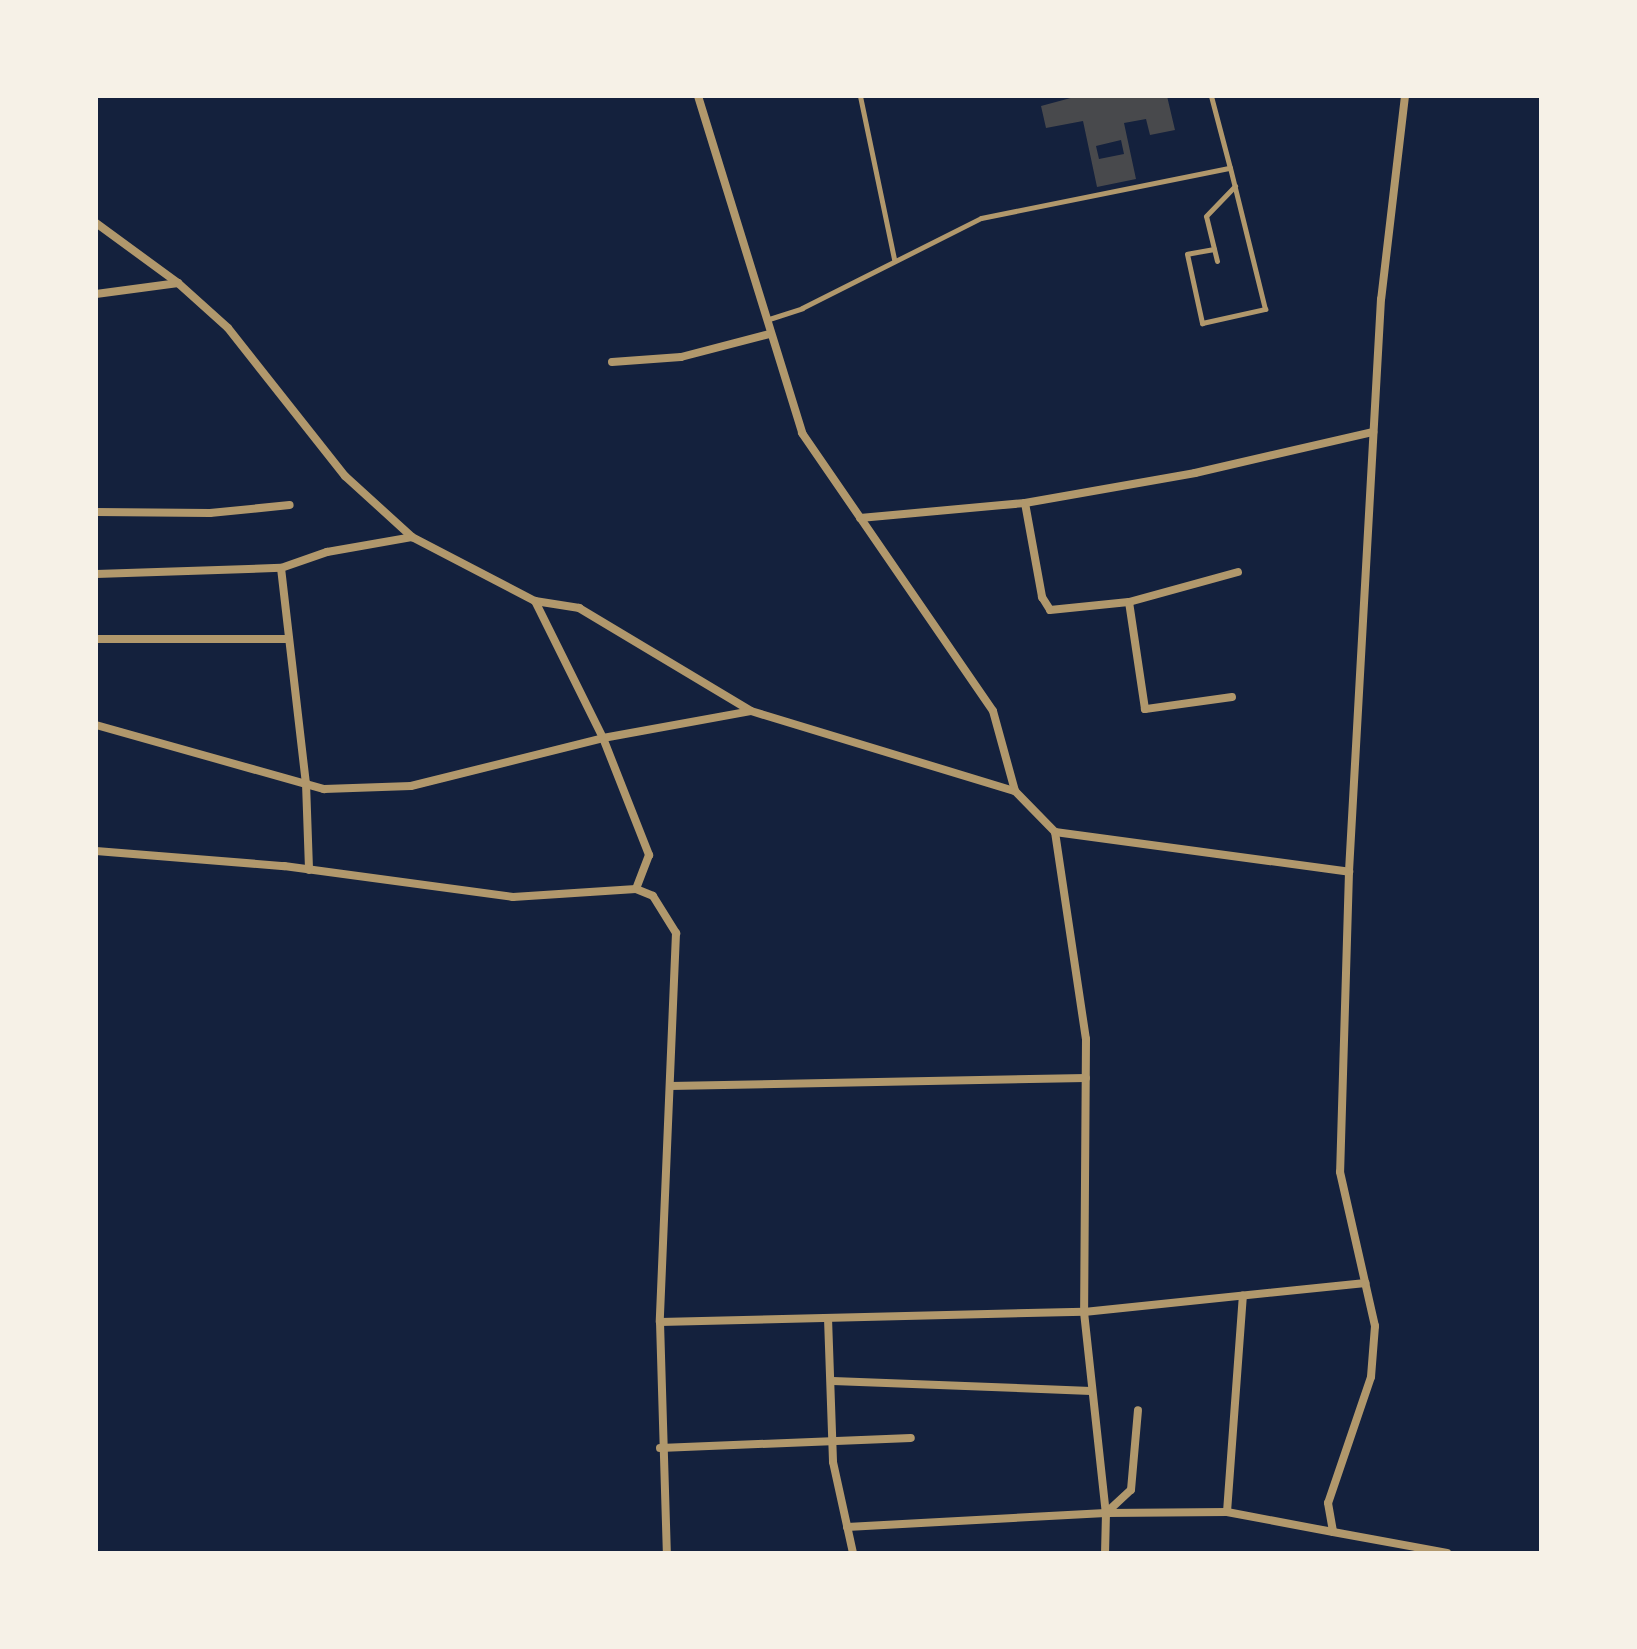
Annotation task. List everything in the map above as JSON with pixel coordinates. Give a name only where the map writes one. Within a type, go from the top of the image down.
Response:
[{"type":"street","points":[[698,96],[802,433],[993,711],[1015,791]]},
{"type":"street","points":[[1333,1532],[1328,1503],[1371,1377],[1375,1326],[1340,1172],[1349,872],[1381,299],[1405,96]]},
{"type":"street","points":[[96,223],[178,283],[228,328],[345,476],[412,537],[535,601],[579,608],[751,711],[1015,791],[1055,832],[1086,1039],[1084,1312],[1106,1513],[1105,1553]]},
{"type":"street","points":[[96,294],[178,283]]},
{"type":"street","points":[[612,362],[681,357],[769,334]]},
{"type":"street","points":[[860,518],[1025,503],[1158,475],[1195,473],[1373,432]]},
{"type":"street","points":[[1025,503],[1042,597],[1050,610],[1129,602],[1238,572]]},
{"type":"street","points":[[96,512],[210,513],[290,505]]},
{"type":"street","points":[[96,574],[281,568],[327,552],[412,537]]},
{"type":"street","points":[[281,568],[286,639],[306,783],[309,870]]},
{"type":"street","points":[[535,601],[603,738],[649,855],[636,889]]},
{"type":"street","points":[[1129,602],[1145,709],[1232,697]]},
{"type":"street","points":[[96,639],[286,639]]},
{"type":"street","points":[[96,725],[222,765],[324,789],[411,786],[603,738],[751,711]]},
{"type":"street","points":[[1055,832],[1349,872]]},
{"type":"street","points":[[96,851],[309,870],[513,897],[636,889],[653,896],[676,933],[660,1322],[660,1448],[667,1553]]},
{"type":"street","points":[[670,1086],[1086,1078]]},
{"type":"street","points":[[660,1322],[1084,1312],[1366,1283]]},
{"type":"street","points":[[1227,1512],[1243,1296]]},
{"type":"street","points":[[828,1318],[834,1442],[853,1553]]},
{"type":"street","points":[[833,1381],[1091,1391]]},
{"type":"street","points":[[1106,1513],[1131,1490],[1138,1410]]},
{"type":"street","points":[[660,1448],[911,1438]]},
{"type":"street","points":[[847,1527],[1106,1513],[1227,1512],[1447,1553]]},
{"type":"lane","points":[[860,96],[894,259]]},
{"type":"lane","points":[[1211,96],[1265,309],[1202,323],[1187,254],[1214,249]]},
{"type":"lane","points":[[765,320],[802,308],[894,259],[981,218],[1230,168]]},
{"type":"lane","points":[[1217,261],[1206,216],[1235,185]]},
{"type":"building","points":[[1078,96],[1167,96],[1175,130],[1150,135],[1146,119],[1124,123],[1136,179],[1097,187],[1083,121],[1046,128],[1041,106]],"holes":[[[1121,140],[1124,154],[1099,159],[1096,146]]]}]
